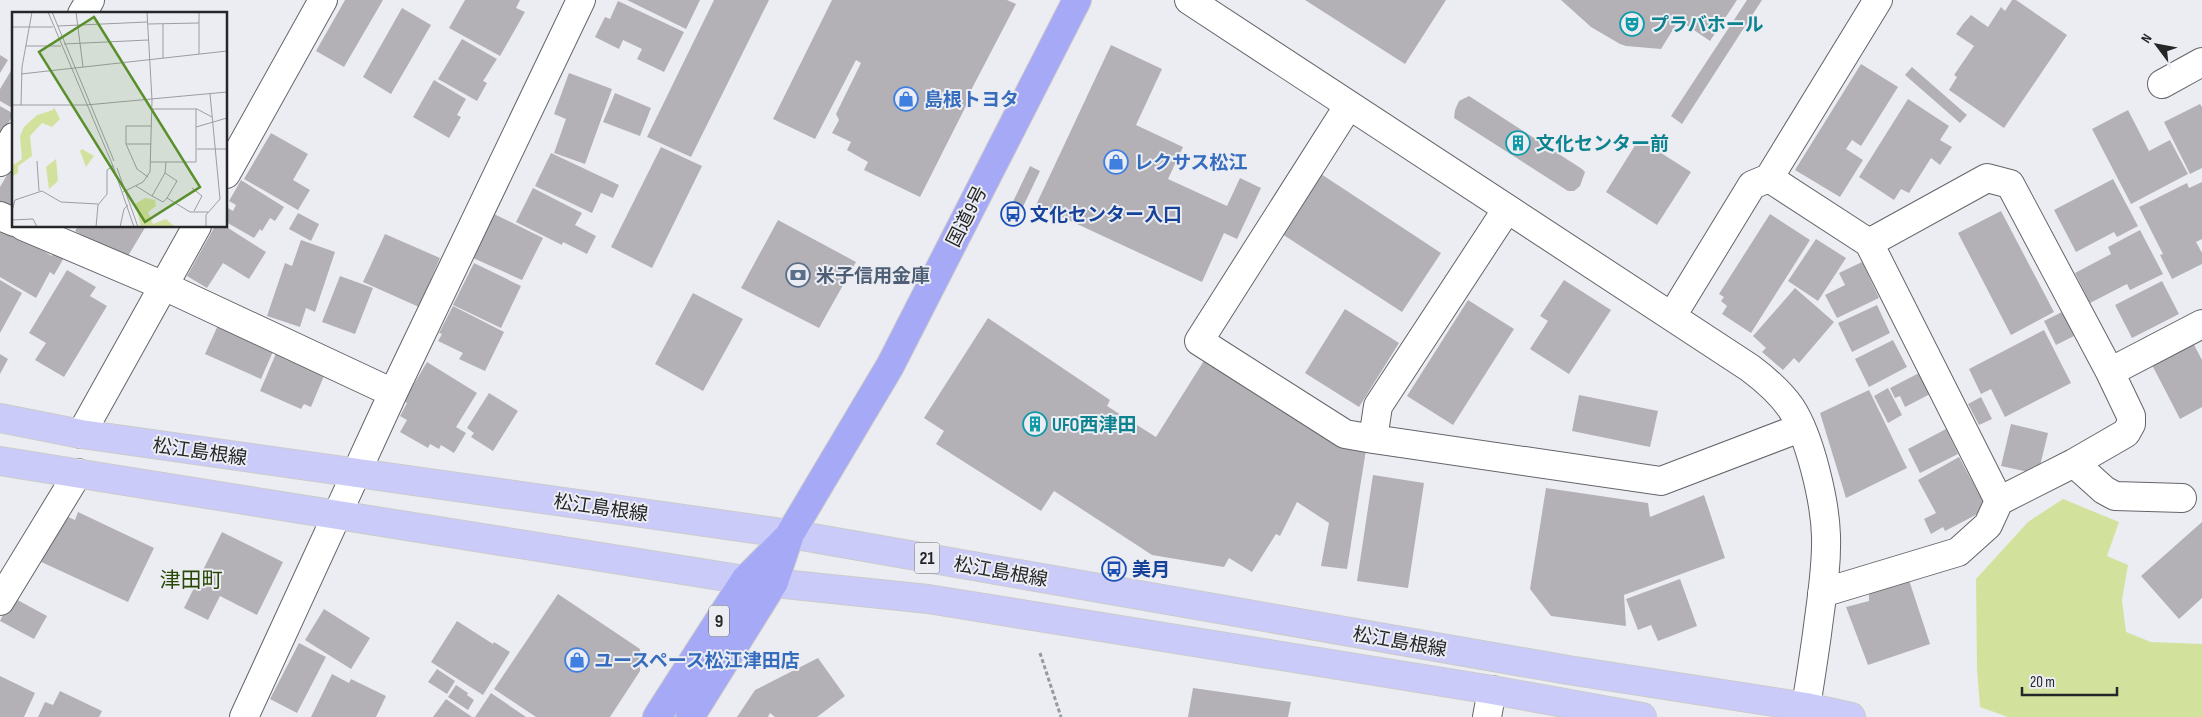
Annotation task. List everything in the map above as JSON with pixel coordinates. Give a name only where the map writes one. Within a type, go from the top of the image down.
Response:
[{"type":"highway","name":"国道9号","points":[[690,717],[774,582],[790,534],[890,366],[1076,0]]},
{"type":"highway","name":"国道9号","points":[[657,717],[745,580],[790,534]]},
{"type":"main road","name":"松江島根線","points":[[0,418],[81,434],[790,534],[1805,712],[1851,717]]},
{"type":"main road","name":"松江島根線","points":[[0,461],[745,580],[928,599],[1492,690],[1642,717]]},
{"type":"street","points":[[83,12],[90,0]]},
{"type":"street","points":[[228,170],[323,0]]},
{"type":"street","points":[[244,717],[393,393],[581,0]]},
{"type":"street","points":[[1189,0],[1672,316],[1766,380],[1792,410],[1819,482],[1824,508],[1826,555],[1805,712]]},
{"type":"street","points":[[1672,316],[1752,185],[1769,178],[1878,0]]},
{"type":"street","points":[[2162,84],[2202,62]]},
{"type":"street","points":[[1349,105],[1200,341],[1345,434],[1661,481],[1800,428]]},
{"type":"street","points":[[0,162],[12,141]]},
{"type":"street","points":[[1769,178],[1869,243],[2000,501]]},
{"type":"street","points":[[1822,593],[1958,552],[1988,525],[2000,501],[2074,463],[2126,433],[2131,424],[2131,416],[2110,372],[2010,184],[1987,178],[1869,243]]},
{"type":"street","points":[[1374,439],[1378,406],[1507,209]]},
{"type":"street","points":[[0,216],[12,221]]},
{"type":"street","points":[[28,228],[164,286],[393,393]]},
{"type":"street","points":[[81,434],[196,228]]},
{"type":"street","points":[[2110,372],[2202,324]]},
{"type":"street","points":[[2074,463],[2104,490],[2115,496],[2182,498]]},
{"type":"street","points":[[0,601],[78,473]]},
{"type":"street","points":[[1487,717],[1492,690]]},
{"type":"path","points":[[1040,653],[1061,717]]},
{"type":"green space","points":[[2063,499],[2119,522],[2107,556],[2128,565],[2122,600],[2126,632],[2151,642],[2202,644],[2202,717],[2008,717],[1980,707],[1977,669],[1976,579],[2028,522]]},
{"type":"building","points":[[345,0],[383,0],[344,67],[316,51]]},
{"type":"building","points":[[465,0],[520,0],[516,8],[525,12],[500,56],[449,28]]},
{"type":"building","points":[[627,0],[700,0],[686,29]]},
{"type":"building","points":[[714,0],[769,0],[691,157],[647,137]]},
{"type":"building","name":"島根トヨタ","points":[[832,0],[1007,0],[1016,4],[967,98],[969,100],[920,197],[864,170],[868,162],[847,150],[851,142],[832,133],[839,120],[836,114],[861,63],[856,60],[815,139],[773,119]]},
{"type":"building","points":[[1305,0],[1446,0],[1405,64]]},
{"type":"building","name":"プラバホール","points":[[1561,0],[1737,0],[1710,41],[1679,20],[1661,49],[1620,44],[1591,27]]},
{"type":"building","points":[[1747,0],[1762,0],[1682,124],[1671,116]]},
{"type":"building","points":[[2012,0],[2016,0],[2067,35],[2004,128],[1949,90],[1957,77],[1954,75],[1974,46],[1956,34],[1963,24],[1971,15],[1988,27],[2001,7],[2005,11]]},
{"type":"building","points":[[618,1],[684,32],[664,72],[637,59],[642,49],[623,40],[619,49],[595,37],[605,17],[610,19]]},
{"type":"building","points":[[402,8],[431,25],[391,94],[363,77]]},
{"type":"building","points":[[462,39],[497,59],[483,81],[487,83],[477,101],[438,79]]},
{"type":"building","name":"レクサス松江","points":[[1111,45],[1162,69],[1136,125],[1183,147],[1168,179],[1227,206],[1240,178],[1261,188],[1237,239],[1224,233],[1202,282],[1036,205]]},
{"type":"building","points":[[0,55],[8,60],[0,73]]},
{"type":"building","points":[[1861,64],[1898,87],[1861,146],[1852,140],[1846,149],[1863,160],[1840,197],[1795,170]]},
{"type":"building","points":[[1912,67],[1967,115],[1960,123],[1905,75]]},
{"type":"building","points":[[12,69],[12,108],[0,101],[0,89]]},
{"type":"building","points":[[569,73],[612,89],[585,164],[554,153],[566,119],[554,114]]},
{"type":"building","points":[[434,80],[466,99],[457,115],[461,117],[449,138],[413,117]]},
{"type":"building","points":[[615,93],[651,108],[640,136],[603,122]]},
{"type":"building","name":"文化センター前","points":[[1469,96],[1582,169],[1585,172],[1580,186],[1574,191],[1568,191],[1454,118],[1459,101]]},
{"type":"building","points":[[1908,99],[1949,126],[1940,140],[1952,147],[1940,165],[1931,158],[1909,193],[1901,189],[1894,200],[1859,177]]},
{"type":"building","points":[[2200,104],[2202,107],[2202,168],[2190,174],[2164,122]]},
{"type":"building","points":[[0,106],[12,113],[12,117],[0,136]]},
{"type":"building","points":[[2128,110],[2149,151],[2170,140],[2188,174],[2131,204],[2092,129]]},
{"type":"building","points":[[271,133],[308,154],[293,180],[310,190],[298,210],[244,179]]},
{"type":"building","points":[[1639,139],[1691,172],[1657,225],[1606,192]]},
{"type":"building","points":[[661,147],[702,166],[652,268],[611,247]]},
{"type":"building","points":[[551,153],[619,185],[613,198],[601,193],[592,213],[535,186]]},
{"type":"building","points":[[12,166],[12,208],[0,201],[0,187]]},
{"type":"building","points":[[1030,166],[1040,171],[1020,213],[1010,208]]},
{"type":"building","points":[[1321,174],[1441,253],[1402,312],[1282,234]]},
{"type":"building","points":[[2113,179],[2138,226],[2117,237],[2114,232],[2076,252],[2054,210]]},
{"type":"building","points":[[241,180],[284,207],[275,221],[270,218],[262,231],[260,229],[254,238],[228,223],[228,208],[233,211],[236,205],[229,201]]},
{"type":"building","points":[[2202,182],[2202,239],[2196,242],[2202,253],[2202,264],[2172,279],[2160,255],[2163,254],[2139,207],[2187,183],[2189,188]]},
{"type":"building","points":[[533,188],[582,213],[575,225],[596,236],[587,254],[563,242],[562,245],[516,222]]},
{"type":"building","points":[[2001,211],[2054,312],[2011,335],[1958,233]]},
{"type":"building","points":[[298,213],[319,224],[311,241],[289,229]]},
{"type":"building","points":[[494,214],[543,238],[522,280],[473,258]]},
{"type":"building","points":[[1770,214],[1810,240],[1751,333],[1722,314],[1727,306],[1721,301],[1724,297],[1719,294]]},
{"type":"building","name":"米子信用金庫","points":[[778,220],[856,262],[819,328],[741,288]]},
{"type":"building","points":[[0,226],[52,256],[55,250],[65,256],[54,275],[50,272],[36,298],[0,277]]},
{"type":"building","points":[[77,228],[145,228],[125,261],[75,231]]},
{"type":"building","points":[[214,228],[228,228],[266,252],[249,279],[223,263],[207,288],[187,276]]},
{"type":"building","points":[[2140,230],[2163,274],[2130,290],[2127,284],[2090,303],[2075,273],[2111,254],[2108,247]]},
{"type":"building","points":[[385,234],[440,258],[419,307],[363,282]]},
{"type":"building","points":[[1816,239],[1846,258],[1818,301],[1788,281]]},
{"type":"building","points":[[301,240],[335,252],[315,312],[306,308],[300,327],[267,316],[285,263],[292,266]]},
{"type":"building","points":[[1862,262],[1879,298],[1837,318],[1825,295],[1845,285],[1839,273]]},
{"type":"building","points":[[474,263],[521,286],[501,328],[453,305]]},
{"type":"building","points":[[67,270],[96,287],[90,296],[107,306],[64,377],[35,360],[46,343],[29,333]]},
{"type":"building","points":[[340,276],[373,288],[355,334],[322,322]]},
{"type":"building","points":[[0,280],[22,293],[0,333]]},
{"type":"building","points":[[1564,280],[1611,310],[1569,374],[1530,349],[1548,321],[1540,316]]},
{"type":"building","points":[[2162,281],[2179,314],[2132,338],[2115,305]]},
{"type":"building","points":[[1795,288],[1834,322],[1799,363],[1794,358],[1783,370],[1762,352],[1766,348],[1753,336]]},
{"type":"building","points":[[693,293],[743,319],[703,391],[655,364]]},
{"type":"building","points":[[1468,300],[1514,329],[1453,425],[1407,396]]},
{"type":"building","points":[[1877,305],[1890,333],[1852,352],[1838,323]]},
{"type":"building","points":[[453,306],[504,332],[485,371],[459,359],[463,353],[438,341],[442,334],[439,333]]},
{"type":"building","points":[[1345,309],[1399,343],[1359,407],[1305,373]]},
{"type":"building","points":[[2064,311],[2076,335],[2056,345],[2044,321]]},
{"type":"building","points":[[988,318],[1110,400],[1107,406],[1156,437],[1205,359],[1366,450],[1347,569],[1321,566],[1329,523],[1297,502],[1280,536],[1276,534],[1252,572],[1229,558],[1224,567],[1152,555],[1054,491],[1041,511],[936,444],[944,431],[924,418]]},
{"type":"building","points":[[219,323],[275,347],[261,379],[205,354]]},
{"type":"building","points":[[2044,330],[2071,383],[2005,417],[1991,389],[1981,394],[1969,369]]},
{"type":"building","points":[[2191,339],[2202,360],[2202,407],[2180,419],[2150,361]]},
{"type":"building","points":[[1893,340],[1907,367],[1869,387],[1855,359]]},
{"type":"building","points":[[277,351],[326,371],[311,407],[304,404],[301,409],[260,391]]},
{"type":"building","points":[[0,354],[8,359],[0,374]]},
{"type":"building","points":[[427,362],[477,393],[456,427],[466,433],[454,453],[441,445],[439,449],[430,444],[428,448],[400,432],[407,420],[400,416],[407,403],[404,401]]},
{"type":"building","points":[[1921,372],[1932,393],[1905,407],[1900,396],[1895,398],[1890,388]]},
{"type":"building","points":[[1888,388],[1902,415],[1888,423],[1874,396]]},
{"type":"building","points":[[1869,390],[1907,468],[1846,498],[1820,413]]},
{"type":"building","points":[[489,393],[518,411],[493,451],[471,437],[474,433],[467,428]]},
{"type":"building","points":[[1579,395],[1658,411],[1650,447],[1572,431]]},
{"type":"building","points":[[1981,397],[1992,419],[1979,425],[1968,404]]},
{"type":"building","points":[[2011,424],[2048,433],[2038,474],[2001,466]]},
{"type":"building","points":[[1946,429],[1958,454],[1920,473],[1908,449]]},
{"type":"building","points":[[1959,457],[1987,509],[1945,531],[1943,527],[1931,534],[1924,519],[1936,513],[1918,480]]},
{"type":"building","points":[[1373,475],[1424,483],[1408,588],[1357,581]]},
{"type":"building","points":[[1546,488],[1648,503],[1650,517],[1704,495],[1725,558],[1624,595],[1626,626],[1551,616],[1530,589]]},
{"type":"building","points":[[78,512],[154,548],[128,602],[37,560],[59,513],[75,520]]},
{"type":"building","points":[[2202,522],[2202,598],[2179,619],[2141,576]]},
{"type":"building","points":[[222,532],[283,562],[257,615],[220,596],[208,620],[184,608]]},
{"type":"building","points":[[1908,577],[1930,644],[1868,665],[1846,607],[1869,601],[1869,588]]},
{"type":"building","points":[[1680,579],[1697,626],[1658,641],[1651,625],[1638,630],[1626,599]]},
{"type":"building","name":"ユースペース松江津田店","points":[[558,594],[640,649],[640,671],[610,717],[536,717],[494,689]]},
{"type":"building","points":[[12,597],[47,616],[34,639],[0,621]]},
{"type":"building","points":[[324,609],[370,638],[351,669],[305,640]]},
{"type":"building","points":[[457,621],[493,644],[494,642],[510,652],[483,695],[431,662]]},
{"type":"building","points":[[299,643],[326,657],[297,713],[270,699]]},
{"type":"building","points":[[818,658],[845,696],[817,717],[775,717],[770,713],[768,717],[737,717],[755,690]]},
{"type":"building","points":[[437,669],[455,681],[447,694],[428,682]]},
{"type":"building","points":[[332,674],[349,683],[351,679],[386,696],[376,717],[311,717]]},
{"type":"building","points":[[0,676],[35,693],[24,717],[0,717]]},
{"type":"building","points":[[456,685],[468,693],[467,695],[474,700],[468,710],[448,697]]},
{"type":"building","points":[[1193,688],[1291,702],[1288,717],[1188,717]]},
{"type":"building","points":[[60,691],[102,711],[99,717],[38,717],[45,702],[53,705]]},
{"type":"building","points":[[491,693],[526,717],[475,717]]},
{"type":"building","points":[[446,699],[472,717],[433,717]]},
{"type":"place","name":"プラバホール","points":[[1632,24]]},
{"type":"place","name":"島根トヨタ","points":[[906,99]]},
{"type":"place","name":"文化センター前","points":[[1518,143]]},
{"type":"place","name":"レクサス松江","points":[[1116,162]]},
{"type":"place","name":"文化センター入口","points":[[1013,214]]},
{"type":"place","name":"米子信用金庫","points":[[798,275]]},
{"type":"place","name":"UFO西津田","points":[[1035,424]]},
{"type":"place","name":"美月","points":[[1114,569]]},
{"type":"place","name":"ユースペース松江津田店","points":[[577,660]]},
{"type":"district","name":"津田町","points":[[191,580]]}]
